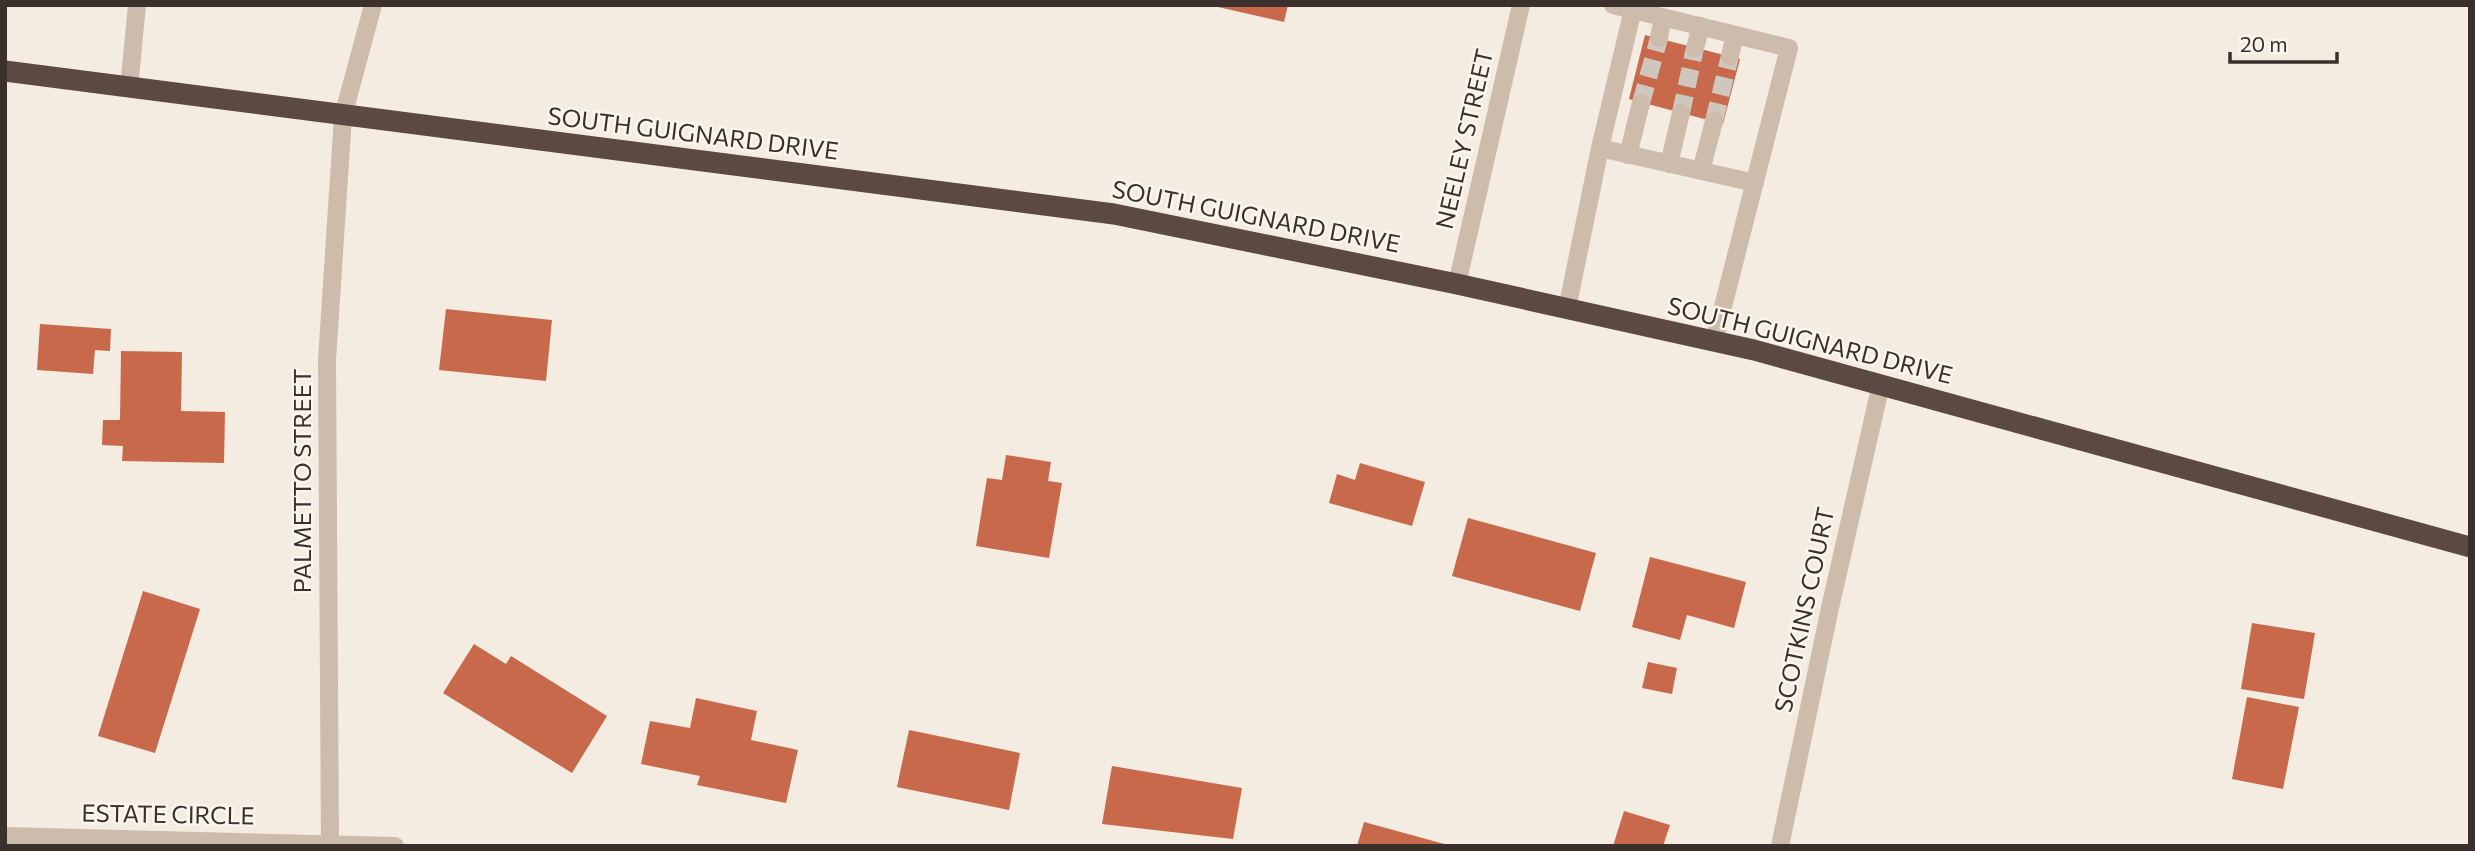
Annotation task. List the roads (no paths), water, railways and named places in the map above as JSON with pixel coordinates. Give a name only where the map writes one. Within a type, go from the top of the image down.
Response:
[{"type":"highway","name":"SOUTH GUIGNARD DRIVE","points":[[5,71],[1114,214],[1457,284],[1714,342],[1881,384],[2470,547]]},
{"type":"street","points":[[129,88],[137,5]]},
{"type":"street","name":"PALMETTO STREET","points":[[330,845],[327,360],[343,116],[373,5]]},
{"type":"street","name":"NEELEY STREET","points":[[1457,284],[1521,5]]},
{"type":"street","points":[[1613,5],[1633,7],[1663,18],[1789,48],[1714,342]]},
{"type":"street","points":[[1567,309],[1600,148],[1633,7]]},
{"type":"street","points":[[1659,38],[1663,18]]},
{"type":"street","points":[[1695,48],[1701,26]]},
{"type":"street","points":[[1730,56],[1735,34]]},
{"type":"street","points":[[1628,155],[1641,103]]},
{"type":"street","points":[[1670,164],[1681,113]]},
{"type":"street","points":[[1701,171],[1714,121]]},
{"type":"street","points":[[1600,148],[1755,183]]},
{"type":"street","name":"SCOTKINS COURT","points":[[1780,846],[1881,384]]},
{"type":"street","name":"ESTATE CIRCLE","points":[[5,836],[395,846]]},
{"type":"tunnel","points":[[1641,103],[1659,38]]},
{"type":"tunnel","points":[[1681,113],[1695,48]]},
{"type":"tunnel","points":[[1714,121],[1730,56]]}]
